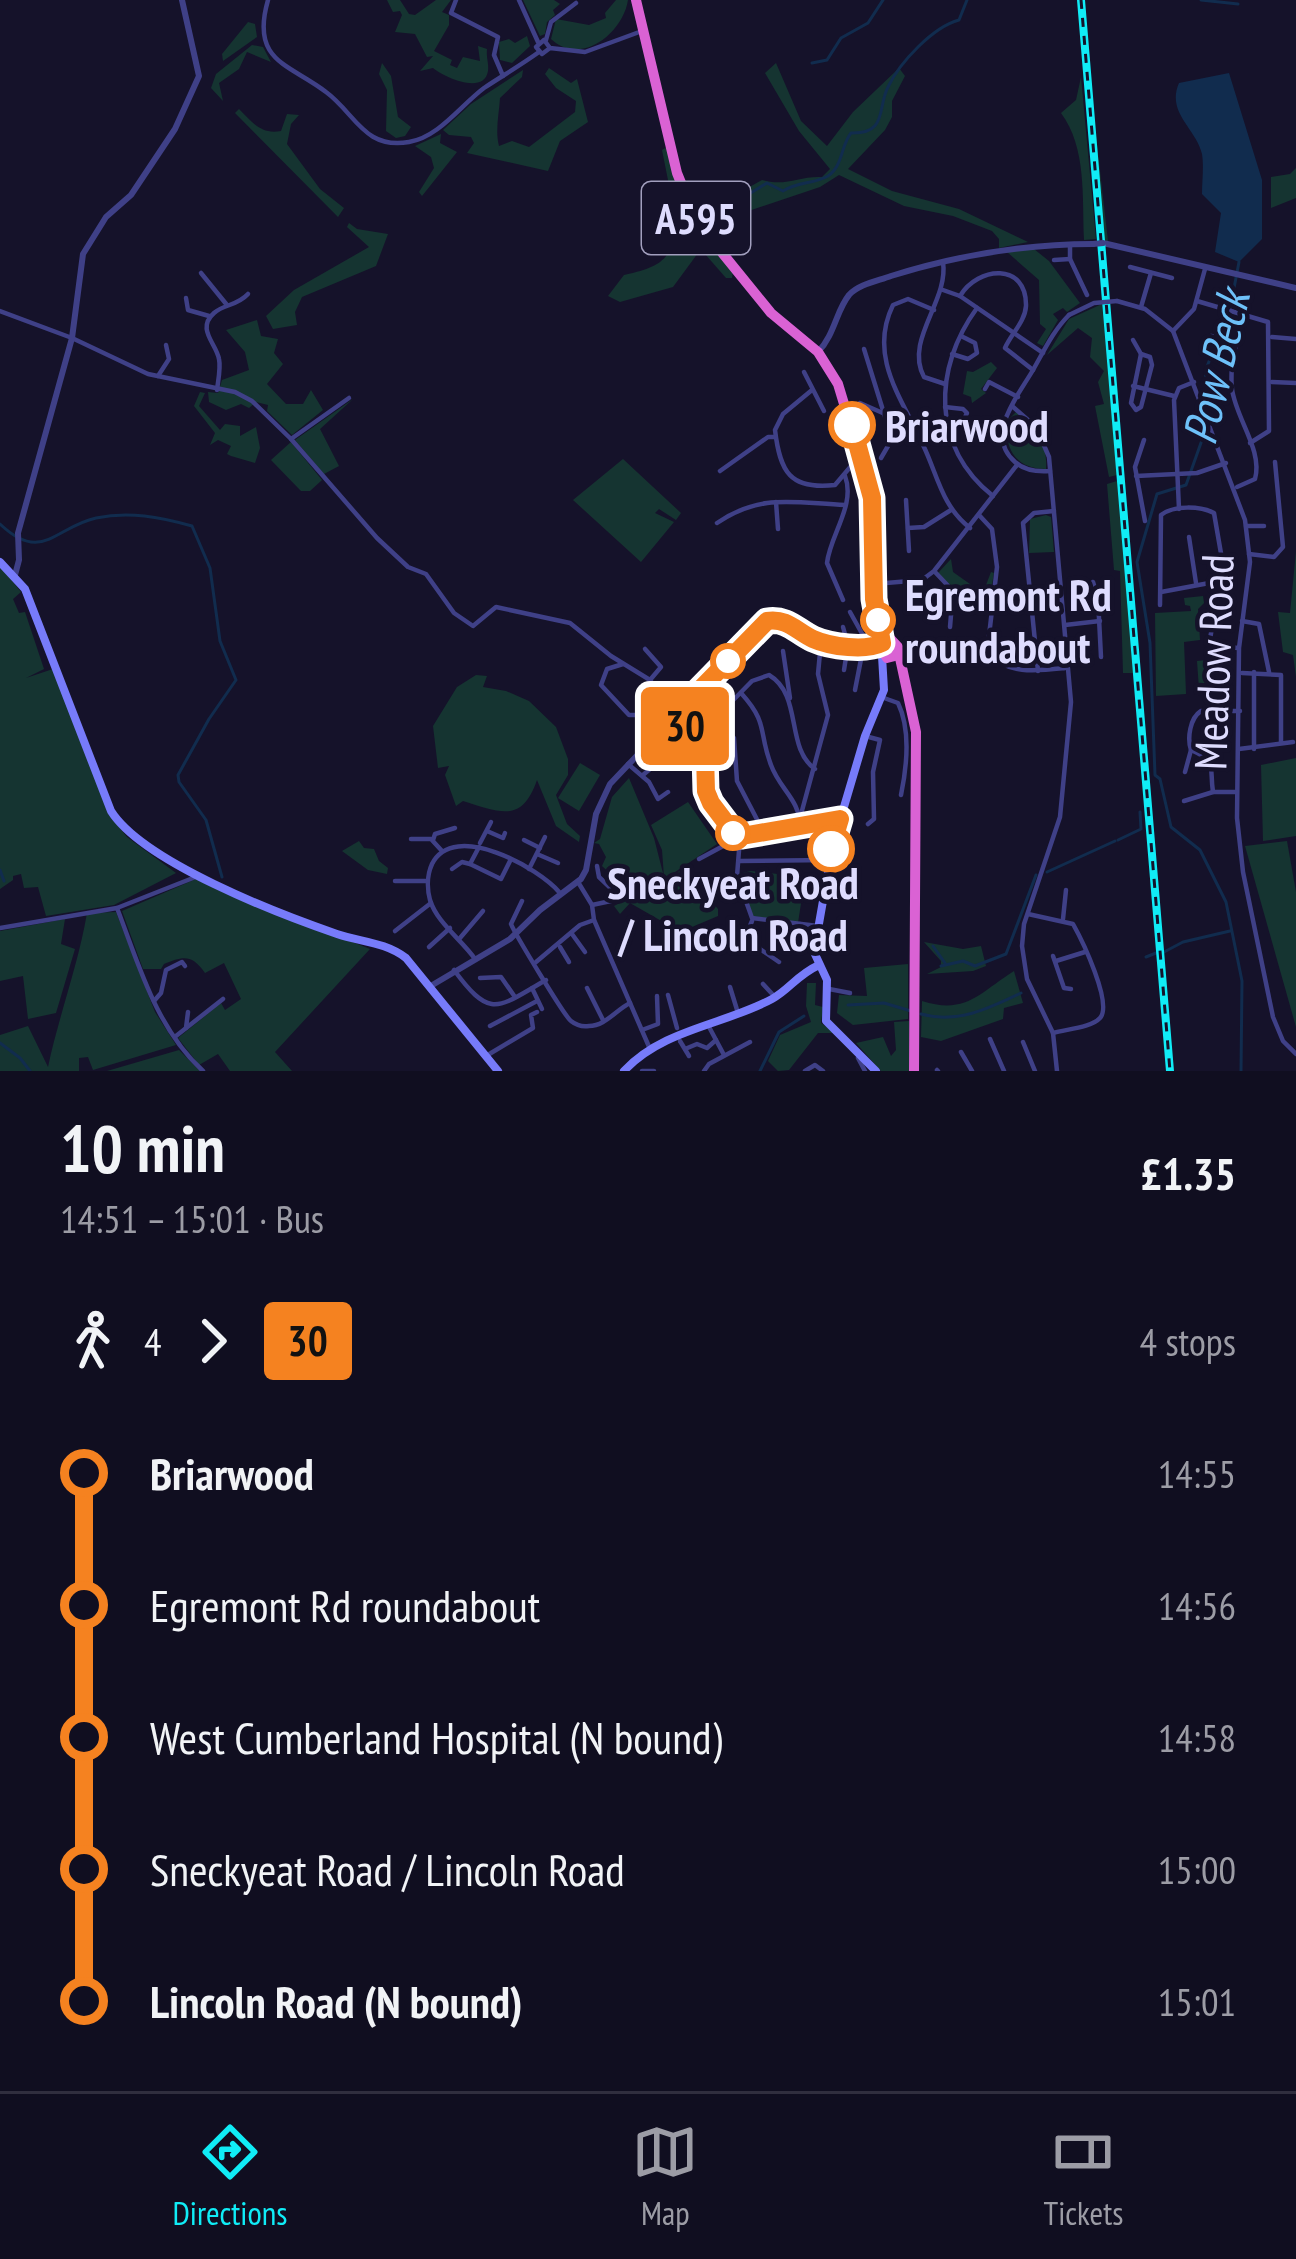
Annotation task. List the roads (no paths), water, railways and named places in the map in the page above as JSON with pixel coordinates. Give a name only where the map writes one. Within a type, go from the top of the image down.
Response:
[{"type":"highway","name":"A595","points":[[639,0],[677,173],[702,228],[775,317],[818,352],[838,384],[862,457],[872,498],[874,584],[883,652],[903,668],[916,731],[915,1069]]},
{"type":"main road","points":[[3,564],[15,575],[64,683],[111,812],[131,836],[198,876],[336,934],[388,946],[406,958],[498,1071]]},
{"type":"main road","points":[[876,1071],[825,1016],[829,989],[814,971],[814,952],[820,891],[865,736],[882,697],[883,652]]},
{"type":"main road","points":[[625,1071],[650,1049],[775,998],[798,975],[814,971]]},
{"type":"street","points":[[15,575],[18,533],[72,338],[83,254],[175,129],[199,76],[182,0]]},
{"type":"street","points":[[268,0],[266,38],[283,66],[328,93],[366,134],[400,143],[431,134],[538,52],[551,22],[576,3]]},
{"type":"street","points":[[456,0],[451,13],[498,37],[494,56],[503,76]]},
{"type":"street","points":[[519,0],[550,48],[584,52],[645,29]]},
{"type":"street","points":[[538,52],[544,54],[550,48]]},
{"type":"street","points":[[818,352],[857,289],[942,260],[1032,245],[1103,243],[1296,288]]},
{"type":"street","points":[[1070,244],[1070,259],[1087,295]]},
{"type":"street","points":[[1054,260],[1070,259]]},
{"type":"street","points":[[942,260],[943,290],[923,336],[918,365],[924,377],[945,384]]},
{"type":"street","points":[[1130,267],[1172,278]]},
{"type":"street","points":[[1050,471],[1018,464],[1002,439],[1003,426],[1069,315],[1094,303],[1117,301],[1141,307],[1173,331],[1190,316],[1205,269]]},
{"type":"street","points":[[201,273],[226,300],[227,308]]},
{"type":"street","points":[[960,296],[981,274],[1011,277],[1023,291],[1026,305],[1006,351],[1033,370]]},
{"type":"street","points":[[1141,307],[1151,274]]},
{"type":"street","points":[[943,290],[960,296],[1043,353]]},
{"type":"street","points":[[186,298],[188,310],[210,317],[248,294]]},
{"type":"street","points":[[934,310],[908,299],[890,309],[885,336],[889,376],[951,510],[970,528]]},
{"type":"street","points":[[1197,301],[1268,322],[1269,431],[1250,443]]},
{"type":"street","points":[[977,308],[952,354],[945,384],[946,422],[963,465],[993,496]]},
{"type":"street","points":[[0,311],[158,376],[235,392],[252,401],[377,538],[408,567],[426,574],[454,613],[473,626],[496,607],[570,622],[650,680],[706,758],[708,797],[740,836]]},
{"type":"street","points":[[1235,488],[1250,484],[1258,474],[1232,388],[1231,365],[1245,314]]},
{"type":"street","points":[[210,317],[206,333],[220,360],[217,390]]},
{"type":"street","name":"Meadow Road","points":[[1173,331],[1246,526],[1249,554],[1239,648],[1237,818],[1243,872],[1273,1017],[1282,1041],[1296,1054]]},
{"type":"street","points":[[952,354],[968,359],[976,353],[974,342],[960,335]]},
{"type":"street","points":[[1211,336],[1238,341]]},
{"type":"street","points":[[1271,337],[1296,339]]},
{"type":"street","points":[[1132,340],[1152,362],[1136,410],[1131,405],[1141,354]]},
{"type":"street","points":[[157,346],[168,344],[169,359],[158,376]]},
{"type":"street","points":[[864,349],[896,436],[881,458]]},
{"type":"street","points":[[204,366],[219,368]]},
{"type":"street","points":[[804,372],[824,411]]},
{"type":"street","points":[[875,380],[889,376]]},
{"type":"street","points":[[985,388],[989,382],[1018,397]]},
{"type":"street","points":[[1179,509],[1174,397],[1179,388],[1194,382]]},
{"type":"street","points":[[1270,382],[1296,383]]},
{"type":"street","points":[[1133,386],[1174,397]]},
{"type":"street","points":[[812,390],[779,419],[775,437],[788,473],[797,484],[830,486],[862,457]]},
{"type":"street","points":[[291,439],[349,398]]},
{"type":"street","points":[[860,403],[885,414]]},
{"type":"street","points":[[1012,406],[1036,427],[1050,471],[1071,702],[1062,807],[1022,938],[1025,970],[1053,1033],[1057,1071]]},
{"type":"street","points":[[945,407],[967,413],[964,419],[946,422]]},
{"type":"street","points":[[720,471],[768,436],[775,437]]},
{"type":"street","points":[[1141,439],[1136,476],[1145,520]]},
{"type":"street","points":[[1249,554],[1274,557],[1282,548],[1275,462]]},
{"type":"street","points":[[1136,476],[1197,473],[1226,463]]},
{"type":"street","points":[[874,584],[922,580],[934,572],[1018,464]]},
{"type":"street","points":[[843,600],[827,563],[844,505],[845,476]]},
{"type":"street","points":[[906,500],[908,550]]},
{"type":"street","points":[[717,523],[740,507],[760,502],[844,505]]},
{"type":"street","points":[[760,502],[760,512]]},
{"type":"street","points":[[776,502],[778,529]]},
{"type":"street","points":[[1160,605],[1159,522],[1167,510],[1204,508],[1214,513],[1222,565],[1210,641],[1239,648]]},
{"type":"street","points":[[908,529],[924,526],[951,510]]},
{"type":"street","points":[[1038,671],[1023,523],[1034,513],[1054,511]]},
{"type":"street","points":[[979,515],[993,534],[997,573],[986,648],[989,656],[1012,668],[1067,668]]},
{"type":"street","points":[[1246,526],[1264,526]]},
{"type":"street","points":[[1190,537],[1196,584]]},
{"type":"street","points":[[934,572],[956,592],[991,600]]},
{"type":"street","points":[[922,580],[926,606]]},
{"type":"street","points":[[1160,592],[1220,581]]},
{"type":"street","points":[[1093,582],[1101,657]]},
{"type":"street","points":[[950,627],[956,592]]},
{"type":"street","points":[[850,612],[883,652]]},
{"type":"street","points":[[1261,615],[1269,672]]},
{"type":"street","points":[[429,987],[515,935],[578,882],[586,870],[596,814],[610,784],[765,622],[785,621],[821,642],[883,652]]},
{"type":"street","points":[[1065,625],[1100,621]]},
{"type":"street","points":[[1242,621],[1259,624]]},
{"type":"street","points":[[843,627],[848,645],[844,670]]},
{"type":"street","points":[[800,818],[827,715],[818,674],[821,642]]},
{"type":"street","points":[[645,649],[661,667],[650,680]]},
{"type":"street","points":[[783,651],[790,704]]},
{"type":"street","points":[[855,690],[883,652]]},
{"type":"street","points":[[624,663],[607,668],[601,686],[629,715],[636,715],[660,695]]},
{"type":"street","points":[[1253,749],[1254,672]]},
{"type":"street","points":[[1240,673],[1281,675],[1281,742]]},
{"type":"street","points":[[695,739],[760,676],[773,677],[790,704],[804,759],[815,769]]},
{"type":"street","points":[[781,687],[790,685]]},
{"type":"street","points":[[741,692],[760,716],[772,770],[795,799],[800,827]]},
{"type":"street","points":[[882,697],[898,703],[904,716],[906,770],[901,795]]},
{"type":"street","points":[[1185,772],[1191,750],[1188,742],[1199,712],[1240,711]]},
{"type":"street","points":[[718,717],[734,738],[737,781],[763,831]]},
{"type":"street","points":[[671,741],[688,730]]},
{"type":"street","points":[[865,736],[882,745],[873,772],[873,825]]},
{"type":"street","points":[[1239,749],[1293,742]]},
{"type":"street","points":[[1191,750],[1212,764],[1213,792]]},
{"type":"street","points":[[628,764],[658,800],[668,793]]},
{"type":"street","points":[[641,776],[657,764]]},
{"type":"street","points":[[1184,801],[1213,792],[1238,792]]},
{"type":"street","points":[[795,799],[806,797]]},
{"type":"street","points":[[699,859],[740,836],[840,819]]},
{"type":"street","points":[[470,864],[490,822]]},
{"type":"street","points":[[433,840],[435,834],[455,828]]},
{"type":"street","points":[[487,831],[502,838],[506,833]]},
{"type":"street","points":[[740,836],[737,876],[754,919]]},
{"type":"street","points":[[529,870],[545,837]]},
{"type":"street","points":[[411,839],[433,840],[442,851]]},
{"type":"street","points":[[475,959],[431,903],[428,881],[442,851],[459,844],[479,846],[549,880],[560,893]]},
{"type":"street","points":[[526,844],[556,860]]},
{"type":"street","points":[[738,861],[829,860]]},
{"type":"street","points":[[452,869],[462,862],[501,879],[510,861]]},
{"type":"street","points":[[597,866],[599,877],[622,899]]},
{"type":"street","points":[[0,928],[117,908],[198,876]]},
{"type":"street","points":[[395,881],[428,881]]},
{"type":"street","points":[[578,882],[592,904],[594,920],[650,1049]]},
{"type":"street","points":[[1063,919],[1066,890]]},
{"type":"street","points":[[592,904],[644,894]]},
{"type":"street","points":[[522,901],[511,925],[570,1021],[588,1027],[630,1003]]},
{"type":"street","points":[[394,931],[431,903]]},
{"type":"street","points":[[117,908],[154,1001],[174,1038],[202,1071]]},
{"type":"street","points":[[460,938],[483,911]]},
{"type":"street","points":[[1028,914],[1063,919],[1075,926],[1105,1001],[1094,1022],[1053,1033]]},
{"type":"street","points":[[754,919],[818,926]]},
{"type":"street","points":[[754,919],[749,927],[760,949],[778,959]]},
{"type":"street","points":[[536,962],[594,920]]},
{"type":"street","points":[[786,936],[798,938],[800,924]]},
{"type":"street","points":[[429,946],[450,928]]},
{"type":"street","points":[[572,934],[585,952]]},
{"type":"street","points":[[559,946],[569,962]]},
{"type":"street","points":[[1071,989],[1064,988],[1055,958],[1085,952]]},
{"type":"street","points":[[154,1001],[161,993],[166,970],[182,962],[185,966]]},
{"type":"street","points":[[454,970],[483,1004],[497,1006],[546,980]]},
{"type":"street","points":[[479,978],[501,976],[514,997]]},
{"type":"street","points":[[763,984],[775,998]]},
{"type":"street","points":[[730,987],[738,1013]]},
{"type":"street","points":[[486,1056],[532,1028],[531,1015],[539,1011],[532,988]]},
{"type":"street","points":[[587,988],[604,1022]]},
{"type":"street","points":[[829,989],[850,993]]},
{"type":"street","points":[[668,995],[687,1052],[716,1040]]},
{"type":"street","points":[[642,1030],[658,1024],[657,996]]},
{"type":"street","points":[[174,1038],[223,999]]},
{"type":"street","points":[[490,1027],[537,1000]]},
{"type":"street","points":[[186,1028],[188,1012]]},
{"type":"street","points":[[709,1025],[724,1055]]},
{"type":"street","points":[[704,1071],[750,1042]]},
{"type":"street","points":[[1023,1042],[1035,1071]]},
{"type":"street","points":[[990,1043],[1004,1071]]},
{"type":"street","points":[[961,1052],[972,1071]]},
{"type":"street","points":[[858,1058],[865,1071]]},
{"type":"street","points":[[805,1071],[815,1065],[823,1071]]},
{"type":"street","points":[[642,1071],[654,1071]]},
{"type":"water","points":[[1229,73],[1262,180],[1262,239],[1239,262],[1215,252],[1221,213],[1202,194],[1202,154],[1176,103],[1179,83]]},
{"type":"waterway","points":[[812,63],[827,60],[841,38],[868,23],[883,0]]},
{"type":"waterway","points":[[709,218],[720,206],[748,200],[749,194],[767,183],[783,191],[828,176],[837,167],[851,133],[876,124],[900,67],[928,38],[959,20],[967,0]]},
{"type":"waterway","points":[[1201,0],[1238,4]]},
{"type":"waterway","name":"Pow Beck","points":[[1204,405],[1206,369],[1230,309],[1239,262]]},
{"type":"waterway","name":"Pow Beck","points":[[1203,414],[1202,440],[1186,485],[1157,494],[1137,562],[1150,643],[1155,775],[1160,779],[1171,827],[1200,850],[1226,902],[1242,981],[1241,1071]]},
{"type":"waterway","points":[[0,524],[15,536],[38,542],[108,516],[144,516],[192,526],[210,568],[220,641],[236,680],[178,775],[206,820],[222,877]]},
{"type":"waterway","points":[[1118,840],[1141,829],[1140,812]]},
{"type":"waterway","points":[[1047,872],[1115,841]]},
{"type":"waterway","points":[[0,870],[4,881]]},
{"type":"waterway","points":[[941,966],[963,961],[975,966],[1006,954],[1036,875]]},
{"type":"waterway","points":[[1164,952],[1183,942],[1230,931]]},
{"type":"waterway","points":[[933,946],[945,963]]},
{"type":"waterway","points":[[1146,957],[1156,953]]},
{"type":"waterway","points":[[921,1014],[960,1016],[1021,993]]},
{"type":"waterway","points":[[848,1005],[884,1003],[911,1011]]},
{"type":"waterway","points":[[760,1071],[779,1032],[804,1016]]},
{"type":"waterway","points":[[0,1043],[30,1071]]},
{"type":"railway","points":[[1081,0],[1170,1071]]},
{"type":"place","name":"Briarwood","points":[[852,425]]},
{"type":"place","name":"Egremont Rd roundabout","points":[[878,620]]},
{"type":"place","name":"Sneckyeat Road / Lincoln Road","points":[[733,833]]}]
